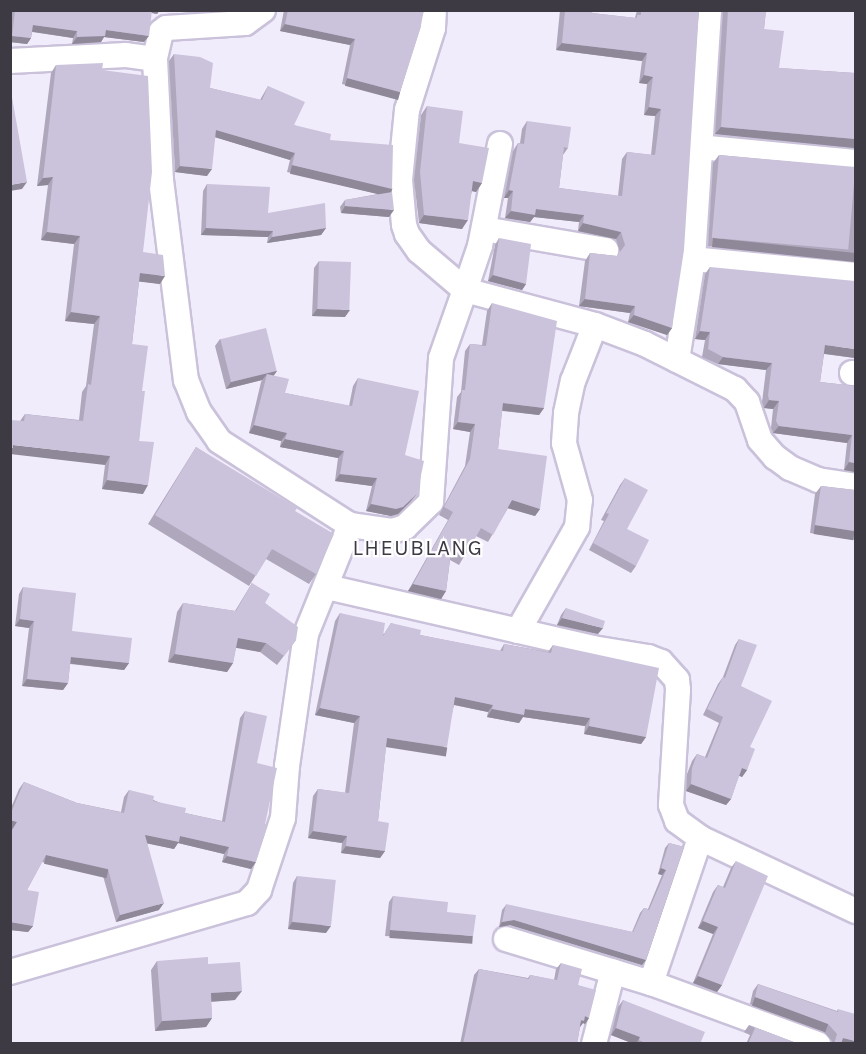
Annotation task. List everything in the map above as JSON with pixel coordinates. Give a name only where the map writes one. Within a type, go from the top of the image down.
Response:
[{"type":"street","points":[[263,10],[245,23],[166,28],[161,32],[155,59],[161,180],[186,380],[194,401],[219,441],[350,525],[392,531],[399,529],[425,510],[431,502],[441,358],[484,229],[500,144]]},
{"type":"street","points":[[434,10],[431,36],[407,110],[400,180],[404,225],[407,234],[419,251],[465,290],[595,325],[645,344],[735,388],[747,402],[760,440],[775,457],[790,468],[818,480],[855,486]]},
{"type":"street","points":[[677,360],[693,259],[709,10]]},
{"type":"street","points":[[10,61],[126,55],[155,59]]},
{"type":"street","points":[[699,147],[855,162]]},
{"type":"street","points":[[484,229],[606,250]]},
{"type":"street","points":[[693,259],[855,275]]},
{"type":"street","points":[[518,631],[577,527],[580,500],[564,443],[566,413],[573,381],[595,325]]},
{"type":"street","points":[[10,972],[134,938],[247,903],[254,897],[267,873],[283,818],[287,766],[306,634],[327,587],[350,525]]},
{"type":"street","points":[[327,587],[593,648],[648,657],[670,669],[677,680],[678,690],[670,805],[677,821],[700,838],[855,911]]},
{"type":"street","points":[[651,983],[700,838]]},
{"type":"street","points":[[506,939],[651,983],[818,1044]]},
{"type":"street","points":[[594,1044],[613,971]]},
{"type":"building","points":[[15,10],[152,10],[149,36],[106,30],[105,36],[77,37],[77,31],[33,25],[31,38],[12,36]]},
{"type":"building","points":[[288,10],[424,10],[400,92],[347,78],[355,39],[285,24]]},
{"type":"building","points":[[565,10],[593,10],[592,13],[637,18],[637,15],[641,15],[641,10],[699,10],[684,250],[672,328],[634,315],[635,306],[585,299],[590,253],[617,256],[625,245],[621,232],[583,223],[584,215],[536,209],[535,215],[511,211],[513,191],[509,190],[518,143],[524,144],[527,121],[571,127],[568,148],[564,147],[559,188],[622,196],[627,152],[655,155],[661,109],[649,107],[653,77],[644,75],[647,53],[562,43]]},
{"type":"building","points":[[728,10],[766,10],[764,29],[784,31],[779,68],[855,73],[855,139],[721,127]]},
{"type":"building","points":[[174,54],[200,57],[213,63],[210,88],[262,100],[268,86],[305,102],[294,125],[331,134],[330,140],[393,145],[392,189],[292,165],[295,153],[216,130],[212,169],[180,166]]},
{"type":"building","points":[[103,63],[102,70],[148,76],[152,172],[143,252],[163,255],[165,276],[140,273],[132,344],[148,346],[139,441],[154,442],[148,485],[107,480],[110,456],[13,445],[13,448],[10,448],[10,420],[24,421],[25,414],[83,421],[88,384],[91,385],[100,316],[71,312],[80,236],[47,232],[53,177],[43,178],[56,65]]},
{"type":"building","points":[[10,86],[27,182],[10,185]]},
{"type":"building","points":[[427,106],[463,111],[459,143],[489,148],[482,183],[473,181],[468,220],[424,215],[420,172]]},
{"type":"building","points":[[719,155],[855,167],[848,250],[712,238]]},
{"type":"building","points":[[207,184],[270,187],[268,213],[325,203],[326,228],[272,237],[273,231],[206,228]]},
{"type":"building","points":[[392,192],[394,210],[345,206],[345,200]]},
{"type":"building","points":[[499,238],[531,244],[526,284],[493,275]]},
{"type":"building","points":[[319,261],[351,262],[349,310],[317,309]]},
{"type":"building","points":[[710,267],[855,281],[855,349],[825,345],[820,382],[855,386],[855,463],[849,462],[852,435],[779,426],[776,421],[779,401],[769,400],[768,395],[772,363],[723,357],[708,349],[710,332],[700,331]]},
{"type":"building","points":[[492,303],[557,321],[544,408],[503,403],[498,449],[547,456],[540,509],[512,500],[493,535],[481,528],[464,558],[451,551],[446,591],[413,584],[453,512],[444,507],[470,459],[475,424],[458,422],[462,390],[465,390],[470,344],[486,346]]},
{"type":"building","points":[[266,328],[277,371],[231,382],[220,339]]},
{"type":"building","points":[[267,374],[289,379],[285,393],[352,406],[358,378],[419,391],[405,455],[424,461],[417,494],[403,507],[396,509],[371,504],[377,478],[340,474],[344,451],[285,439],[287,433],[254,425]]},
{"type":"building","points":[[196,447],[297,508],[295,511],[334,534],[316,574],[272,549],[256,576],[155,515]]},
{"type":"building","points":[[625,478],[648,490],[627,529],[649,540],[636,566],[593,543]]},
{"type":"building","points":[[821,486],[855,490],[855,531],[815,525]]},
{"type":"building","points":[[252,583],[270,594],[265,603],[298,627],[296,640],[284,656],[266,643],[238,638],[233,663],[175,654],[183,603],[236,611]]},
{"type":"building","points":[[23,587],[76,593],[72,631],[132,638],[129,663],[71,657],[68,683],[27,679],[34,621],[20,619]]},
{"type":"building","points":[[566,608],[605,621],[603,628],[562,618]]},
{"type":"building","points":[[340,613],[385,623],[383,636],[391,623],[421,630],[420,635],[503,651],[504,644],[551,653],[553,645],[659,668],[646,737],[589,726],[590,718],[525,709],[524,715],[492,709],[493,705],[455,697],[447,747],[387,738],[378,821],[389,823],[385,851],[346,846],[347,836],[313,831],[318,789],[349,793],[360,716],[320,708]]},
{"type":"building","points":[[739,639],[757,645],[741,686],[772,701],[750,747],[755,749],[747,770],[742,768],[731,799],[691,784],[692,768],[697,754],[707,758],[723,717],[707,709],[723,677],[725,678]]},
{"type":"building","points":[[245,711],[267,716],[257,763],[277,768],[265,824],[268,824],[256,862],[227,856],[229,847],[180,836],[179,842],[145,835],[164,903],[120,915],[108,869],[46,855],[27,890],[39,892],[33,926],[10,922],[10,834],[17,822],[10,820],[10,815],[24,782],[77,803],[124,813],[129,790],[154,796],[153,801],[186,808],[185,813],[225,822]]},
{"type":"building","points":[[669,843],[684,847],[646,960],[514,920],[502,922],[506,904],[633,932],[644,908],[649,910],[666,870],[661,868]]},
{"type":"building","points":[[736,861],[768,876],[722,985],[698,976],[718,927],[703,921],[718,885],[725,888]]},
{"type":"building","points":[[297,876],[336,880],[331,926],[292,922]]},
{"type":"building","points":[[393,896],[448,902],[447,912],[476,915],[473,936],[390,930]]},
{"type":"building","points":[[208,957],[208,964],[240,962],[242,991],[211,993],[212,1018],[162,1021],[157,961]]},
{"type":"building","points":[[561,963],[582,969],[578,985],[596,990],[589,1018],[585,1016],[584,1021],[581,1020],[577,1044],[463,1044],[479,969],[529,979],[530,975],[557,980]]},
{"type":"building","points":[[758,984],[838,1012],[838,1009],[855,1014],[855,1041],[843,1038],[841,1044],[834,1044],[837,1034],[828,1024],[755,997]]},
{"type":"building","points":[[623,1000],[705,1032],[700,1044],[647,1044],[639,1040],[640,1037],[616,1028]]},
{"type":"building","points":[[749,1025],[799,1044],[748,1044],[755,1028]]},
{"type":"district","name":"LHEUBLANG","points":[[418,549]]}]
